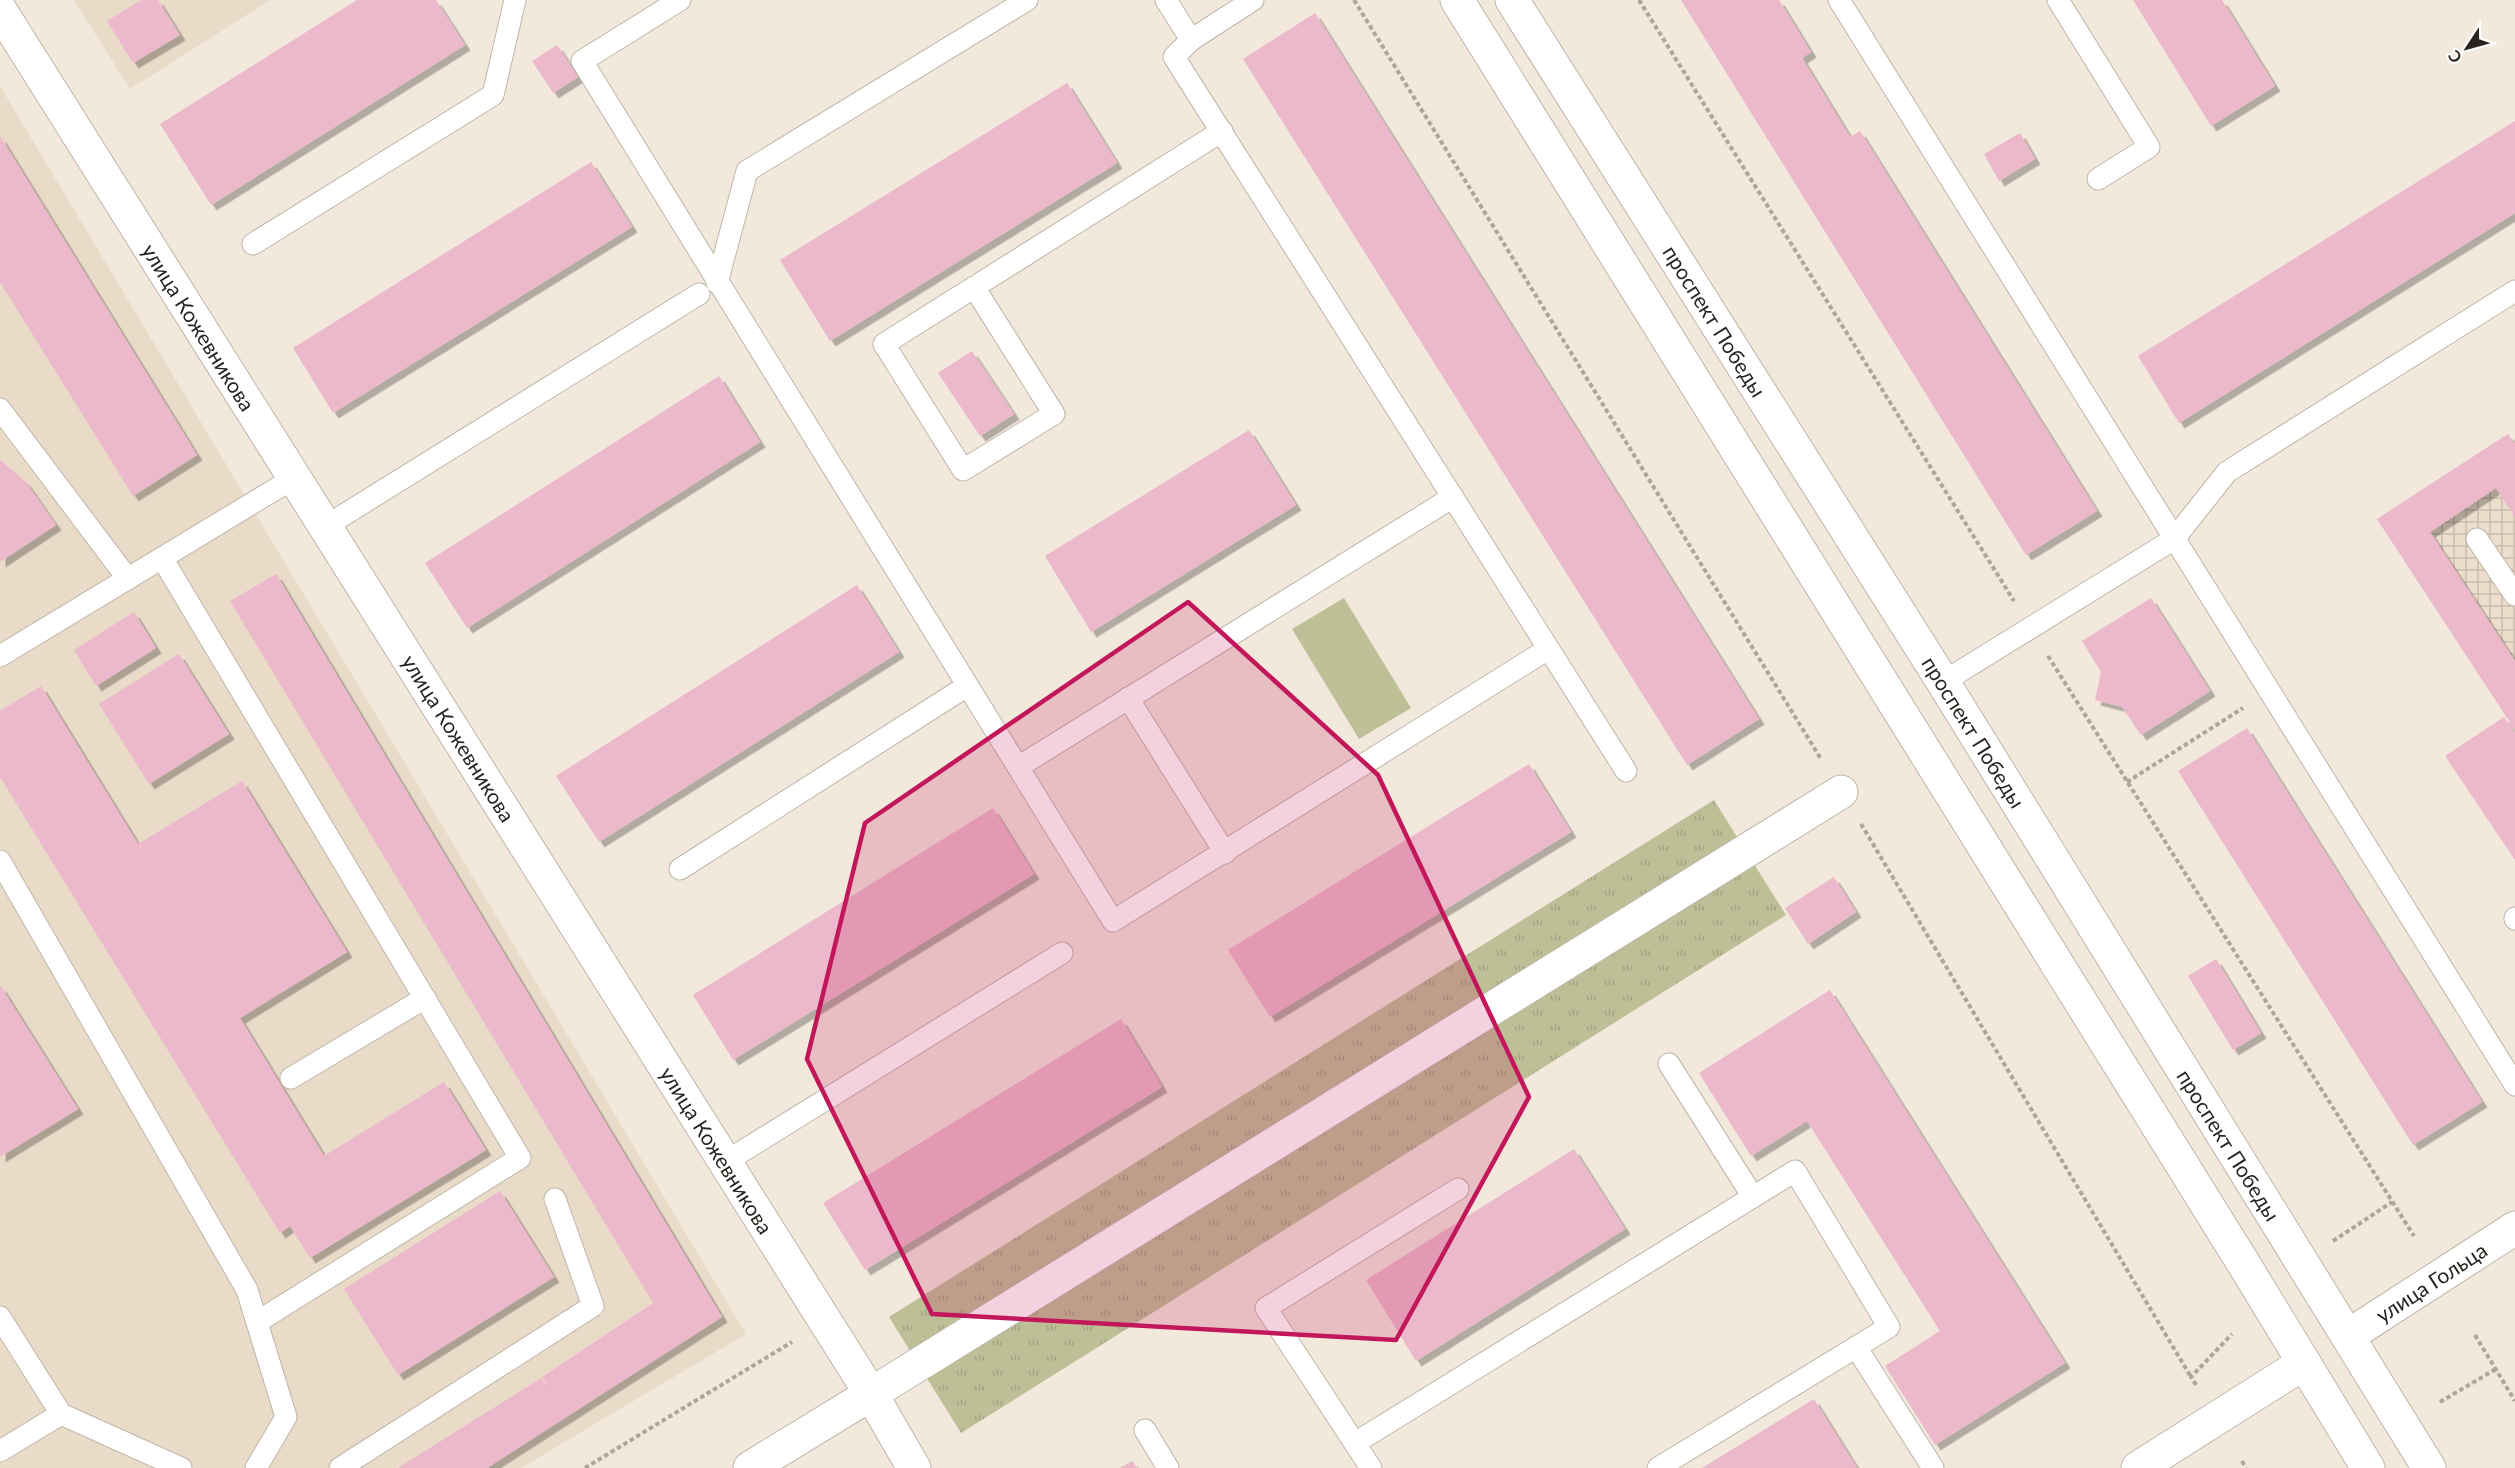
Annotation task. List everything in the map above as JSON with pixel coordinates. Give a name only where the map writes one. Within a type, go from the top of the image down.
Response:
[{"type":"main road","points":[[1457,0],[2368,1468]]},
{"type":"main road","name":"проспект Победы","points":[[1512,0],[1943,682],[2429,1468]]},
{"type":"main road","name":"улица Кожевникова","points":[[0,10],[725,1161],[871,1394],[914,1468]]},
{"type":"main road","points":[[750,1468],[1841,792]]},
{"type":"main road","name":"улица Гольца","points":[[2138,1468],[2515,1228]]},
{"type":"lane","points":[[253,244],[493,95],[515,0]]},
{"type":"lane","points":[[680,0],[582,61],[708,288],[968,686],[1113,921],[1548,649]]},
{"type":"lane","points":[[326,526],[708,288],[747,171],[1027,0]]},
{"type":"lane","points":[[1166,0],[1191,40]]},
{"type":"lane","points":[[1253,0],[1191,40],[1174,57],[1626,771]]},
{"type":"lane","points":[[1839,0],[2515,1085]]},
{"type":"lane","points":[[2058,0],[2149,147],[2098,179]]},
{"type":"lane","points":[[974,287],[1054,414],[963,471],[884,344],[974,287],[1222,131]]},
{"type":"lane","points":[[1943,682],[2174,539],[2227,472],[2515,291]]},
{"type":"lane","points":[[0,409],[128,579]]},
{"type":"lane","points":[[0,656],[294,478]]},
{"type":"lane","points":[[1018,766],[1454,497]]},
{"type":"lane","points":[[2477,539],[2515,596]]},
{"type":"lane","points":[[162,558],[520,1158],[257,1322]]},
{"type":"lane","points":[[680,869],[968,686]]},
{"type":"lane","points":[[1128,698],[1225,853]]},
{"type":"lane","points":[[0,861],[247,1290],[286,1417],[256,1468]]},
{"type":"lane","points":[[725,1161],[1062,953]]},
{"type":"lane","points":[[291,1078],[424,998]]},
{"type":"lane","points":[[1669,1064],[1753,1197]]},
{"type":"lane","points":[[1354,1443],[1795,1171],[1889,1327],[1658,1468]]},
{"type":"lane","points":[[1371,1468],[1266,1308],[1458,1189]]},
{"type":"lane","points":[[340,1468],[593,1306],[555,1199]]},
{"type":"lane","points":[[0,1317],[61,1414],[181,1468]]},
{"type":"lane","points":[[1856,1347],[1933,1468]]},
{"type":"lane","points":[[0,1451],[61,1414]]},
{"type":"lane","points":[[1145,1430],[1168,1468]]},
{"type":"path","points":[[1354,0],[1841,792],[2200,1392]]},
{"type":"path","points":[[2127,782],[2269,692]]},
{"type":"path","points":[[2329,1244],[2392,1202]]},
{"type":"path","points":[[585,1468],[825,1321]]},
{"type":"path","points":[[2192,1377],[2232,1334]]},
{"type":"path","points":[[2475,1335],[2515,1401]]},
{"type":"path","points":[[2440,1402],[2496,1369]]},
{"type":"path","points":[[2242,1461],[2246,1468]]},
{"type":"highlighted area","points":[[1188,602],[1378,775],[1529,1097],[1396,1340],[932,1314],[807,1059],[865,823]]},
{"type":"shaded area","points":[[74,0],[270,0],[130,89]]},
{"type":"shaded area","points":[[0,86],[746,1334],[521,1468],[0,1468]]},
{"type":"shaded area","points":[[2508,434],[2515,444],[2515,730],[2377,519]]},
{"type":"green space","points":[[1344,598],[1411,708],[1359,739],[1292,629]]},
{"type":"green space","points":[[1714,800],[1786,915],[961,1433],[889,1317]]},
{"type":"building","points":[[141,0],[158,0],[180,35],[133,63],[107,21]]},
{"type":"building","points":[[357,0],[436,0],[465,45],[211,205],[160,124]]},
{"type":"building","points":[[1681,0],[1779,0],[1811,52],[1802,58],[1850,137],[1860,131],[2097,511],[2026,555]]},
{"type":"building","points":[[2133,0],[2222,0],[2275,86],[2211,126]]},
{"type":"building","points":[[1315,13],[1759,719],[1687,765],[1243,59]]},
{"type":"building","points":[[557,45],[578,77],[553,93],[532,61]]},
{"type":"building","points":[[1067,83],[1117,163],[830,341],[780,260]]},
{"type":"building","points":[[2515,121],[2515,213],[2179,423],[2138,356]]},
{"type":"building","points":[[2020,133],[2035,159],[1999,181],[1984,154]]},
{"type":"building","points":[[0,136],[197,455],[133,496],[0,282]]},
{"type":"building","points":[[591,162],[632,227],[333,413],[293,348]]},
{"type":"building","points":[[972,351],[1014,414],[980,436],[938,373]]},
{"type":"building","points":[[719,376],[760,442],[467,628],[425,563]]},
{"type":"building","points":[[1249,430],[1296,505],[1091,632],[1045,556]]},
{"type":"building","points":[[2508,434],[2515,444],[2515,517],[2496,488],[2430,532],[2515,661],[2515,730],[2377,519]]},
{"type":"building","points":[[0,460],[26,482],[56,525],[0,562]]},
{"type":"building","points":[[276,574],[722,1317],[487,1468],[398,1468],[541,1378],[555,1398],[542,1377],[653,1303],[230,601]]},
{"type":"building","points":[[857,585],[899,652],[599,842],[556,776]]},
{"type":"building","points":[[2151,598],[2210,691],[2141,735],[2122,707],[2095,700],[2101,672],[2082,641]]},
{"type":"building","points":[[134,612],[156,648],[96,686],[74,650]]},
{"type":"building","points":[[179,654],[229,734],[149,784],[99,704]]},
{"type":"building","points":[[41,686],[138,844],[242,781],[347,952],[240,1018],[324,1156],[444,1082],[486,1150],[310,1258],[290,1226],[280,1233],[0,777],[0,711]]},
{"type":"building","points":[[2504,717],[2515,733],[2515,860],[2445,756]]},
{"type":"building","points":[[2247,728],[2482,1102],[2413,1145],[2178,771]]},
{"type":"building","points":[[1529,764],[1571,832],[1270,1017],[1228,950]]},
{"type":"building","points":[[993,808],[1034,874],[733,1060],[693,995]]},
{"type":"building","points":[[1834,877],[1856,912],[1808,944],[1785,908]]},
{"type":"building","points":[[2216,959],[2261,1033],[2233,1050],[2188,976]]},
{"type":"building","points":[[0,985],[78,1109],[0,1157]]},
{"type":"building","points":[[1830,990],[2065,1363],[1935,1445],[1885,1366],[1940,1331],[1807,1121],[1751,1156],[1699,1073]]},
{"type":"building","points":[[1121,1019],[1162,1087],[865,1270],[823,1203]]},
{"type":"building","points":[[1574,1149],[1625,1229],[1416,1361],[1366,1280]]},
{"type":"building","points":[[500,1191],[554,1277],[398,1375],[344,1289]]},
{"type":"building","points":[[1814,1399],[1857,1468],[1702,1468]]},
{"type":"building","points":[[1132,1461],[1137,1468],[1120,1468]]}]
